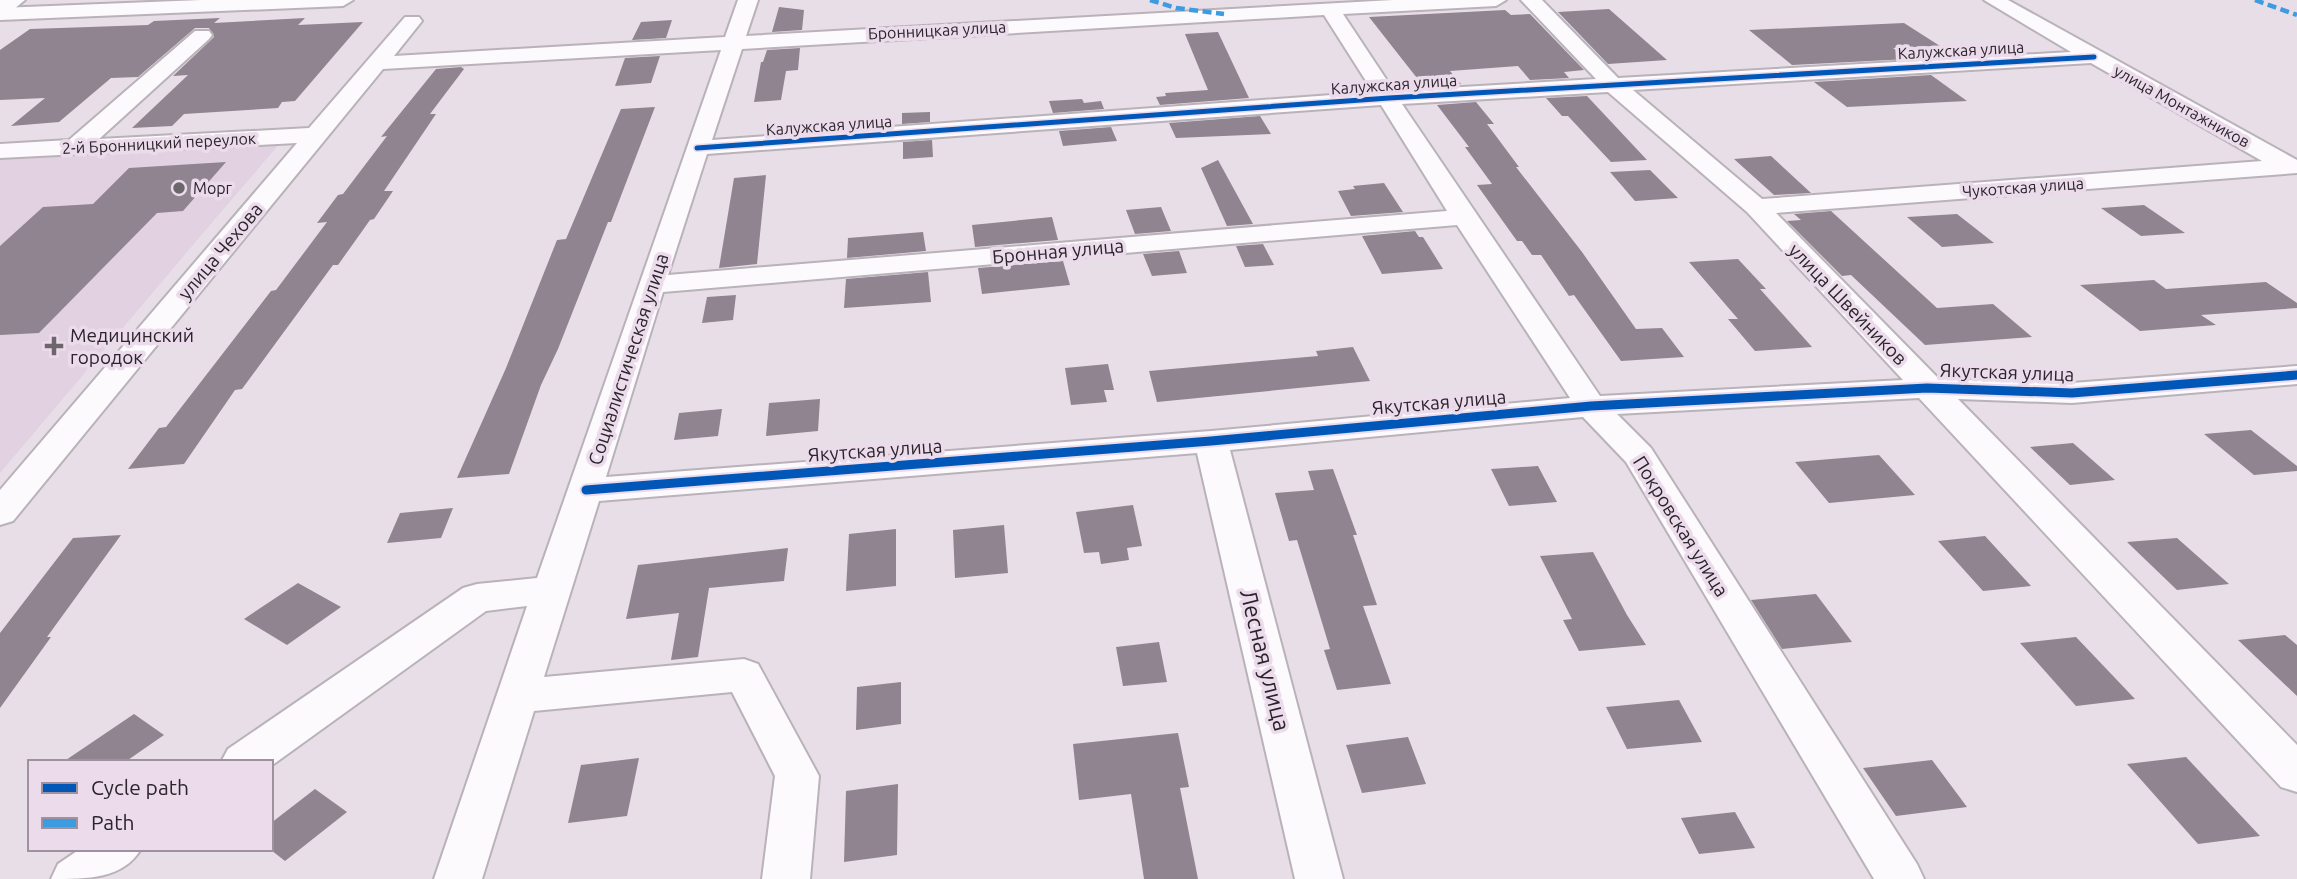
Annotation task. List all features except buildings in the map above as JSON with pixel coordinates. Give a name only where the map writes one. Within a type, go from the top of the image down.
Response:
[{"type":"main road","points":[[0,9],[13,0]]},
{"type":"street","points":[[0,14],[343,0]]},
{"type":"street","name":"Социалистическая улица","points":[[458,879],[651,285],[748,0]]},
{"type":"street","name":"Бронницкая улица","points":[[377,63],[1496,0]]},
{"type":"street","name":"улица Швейников","points":[[1531,0],[1612,84],[1756,207],[2297,774]]},
{"type":"street","name":"улица Монтажников","points":[[1994,0],[2293,168]]},
{"type":"street","name":"Покровская улица","points":[[1330,9],[1464,217],[1591,406],[1639,456],[1900,879]]},
{"type":"street","name":"улица Чехова","points":[[0,513],[412,21]]},
{"type":"street","points":[[76,147],[202,35]]},
{"type":"street","name":"Калужская улица","points":[[697,148],[1389,98],[2094,57]]},
{"type":"street","name":"2-й Бронницкий переулок","points":[[0,151],[319,135]]},
{"type":"street","name":"Чукотская улица","points":[[1756,207],[2293,168]]},
{"type":"street","name":"Бронная улица","points":[[651,285],[1464,217]]},
{"type":"street","name":"Якутская улица","points":[[586,490],[1211,441],[1591,406],[1927,388],[2072,393],[2296,376]]},
{"type":"street","name":"Лесная улица","points":[[1211,441],[1319,879]]},
{"type":"street","points":[[246,760],[477,597],[552,590]]},
{"type":"street","points":[[517,696],[744,676],[797,776],[786,879]]},
{"type":"street","points":[[75,879],[115,851]]},
{"type":"shaded area","name":"Медицинский городок","points":[[281,142],[215,219],[0,473],[0,157]]},
{"type":"marked path","points":[[1150,0],[1176,8],[1224,14]]},
{"type":"marked path","points":[[2255,0],[2297,15]]},
{"type":"cycle path","points":[[697,148],[1389,98],[2094,57]]},
{"type":"cycle path","points":[[586,490],[1211,441],[1591,406],[1927,388],[2072,393],[2297,375]]},
{"type":"place","name":"Морг","points":[[179,188]]},
{"type":"place","name":"Медицинский городок","points":[[54,346]]}]
